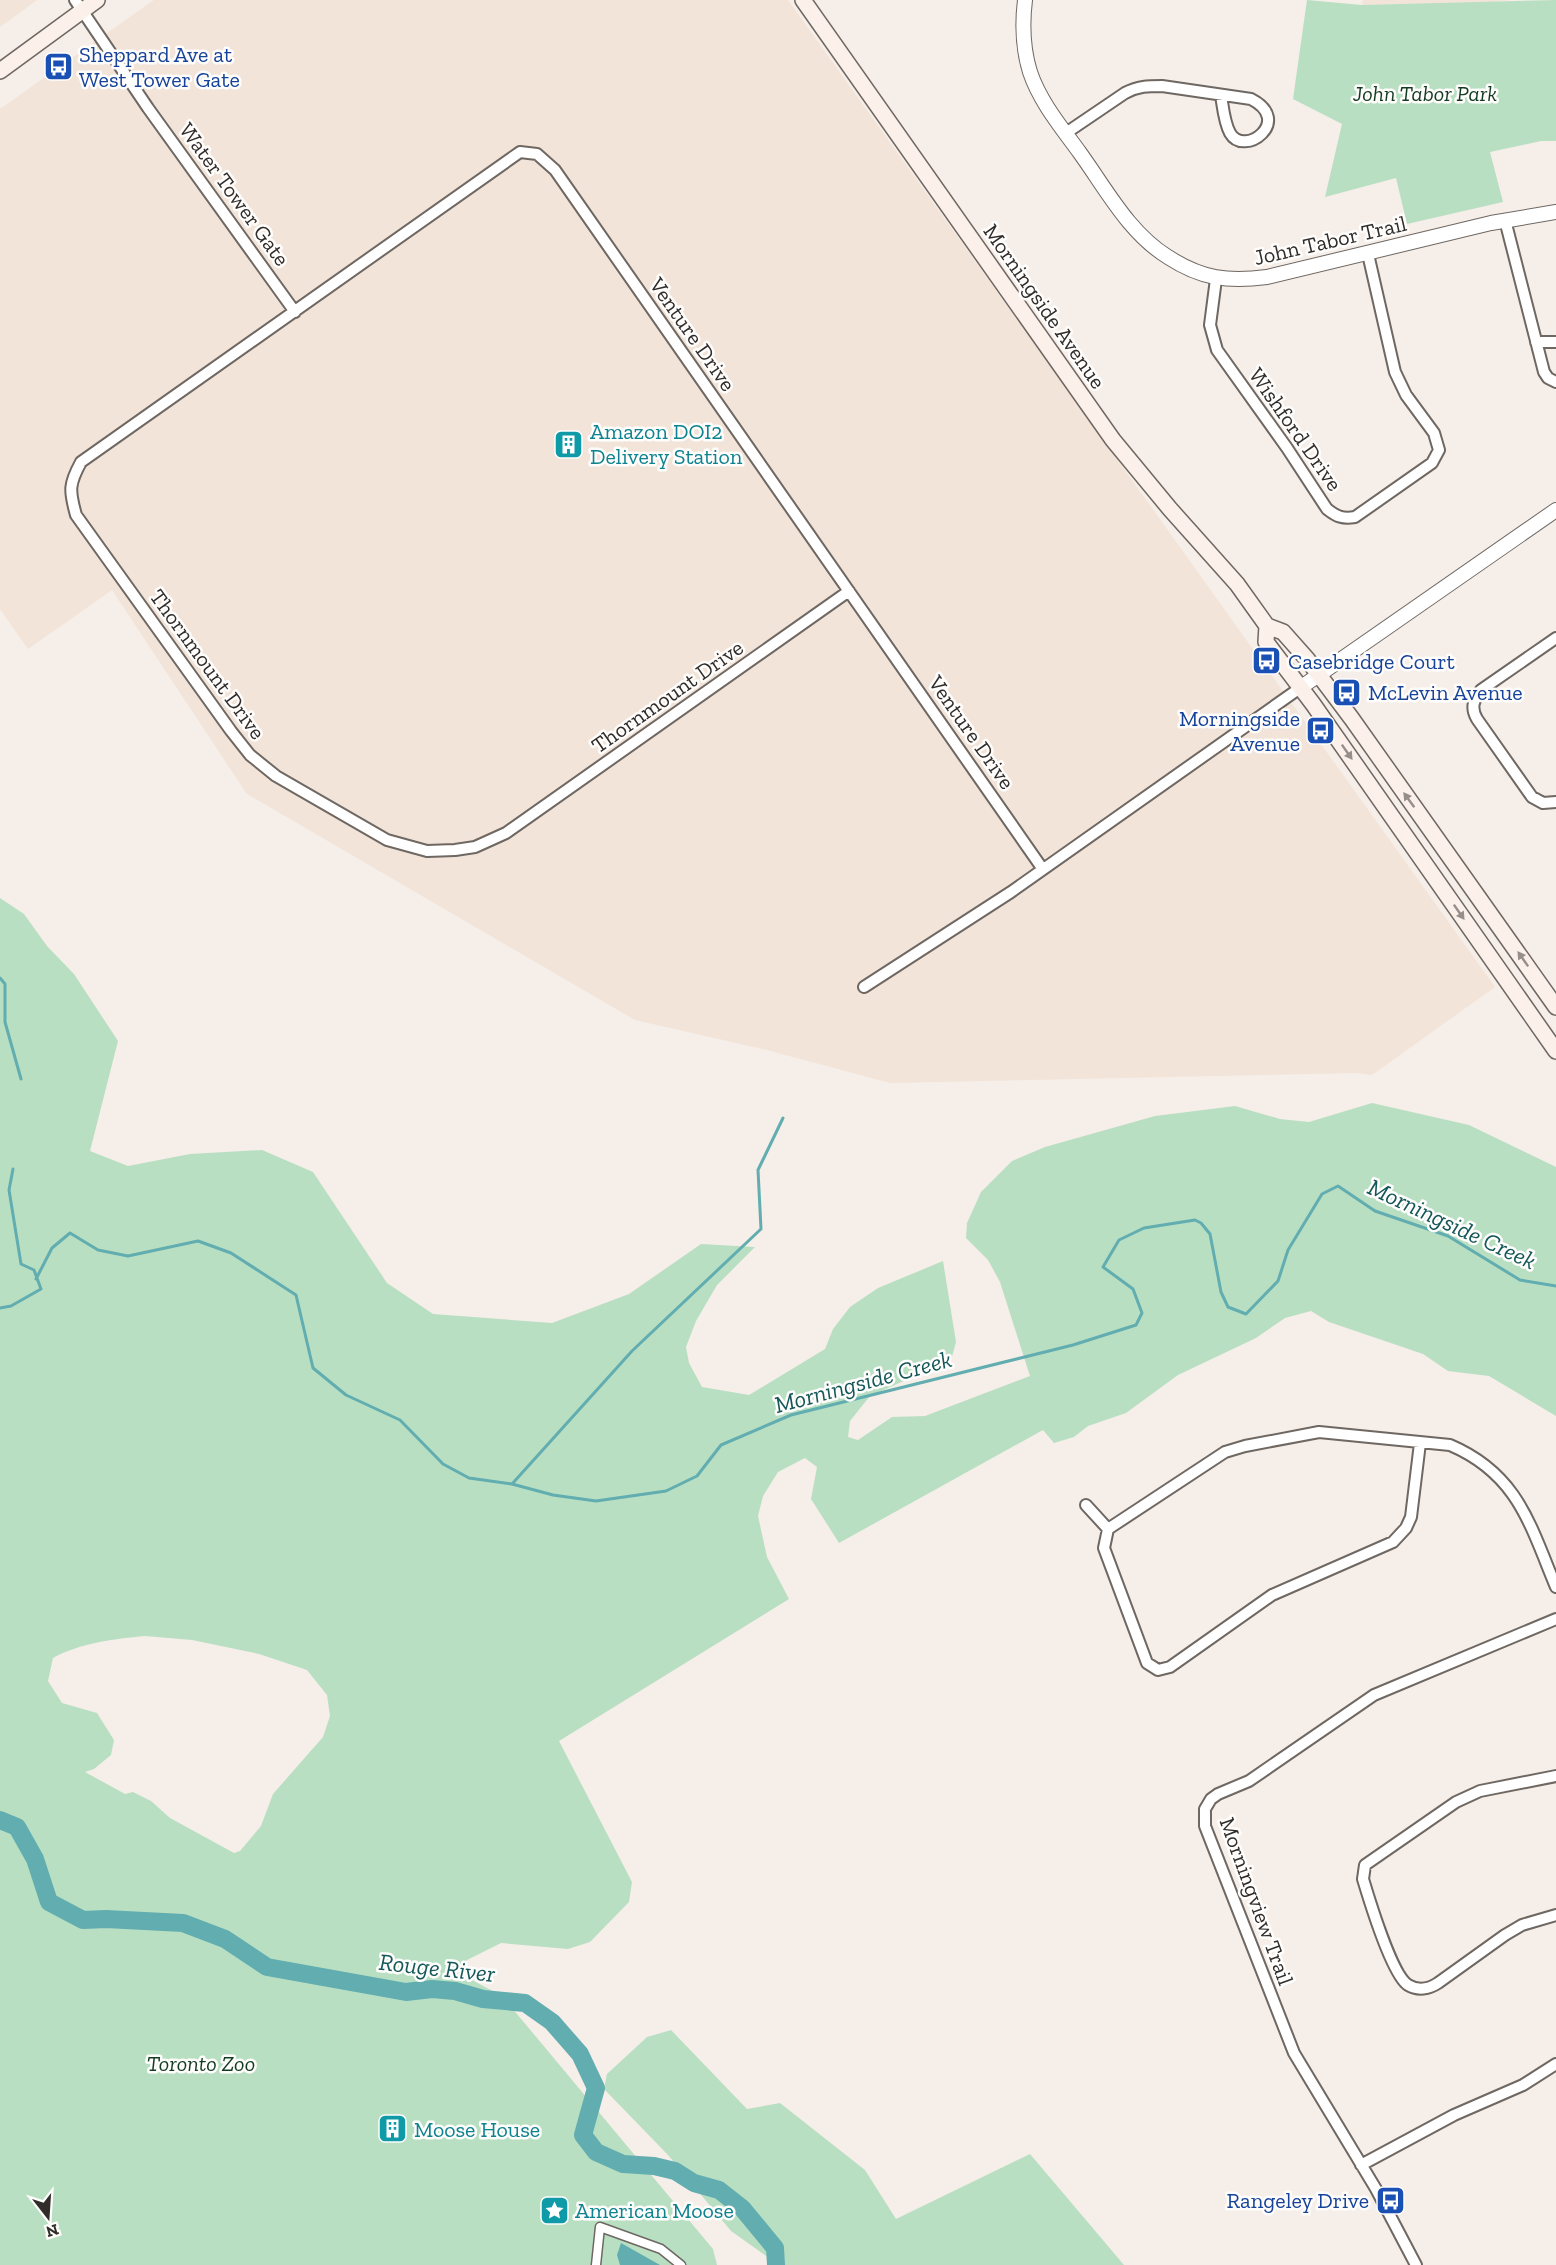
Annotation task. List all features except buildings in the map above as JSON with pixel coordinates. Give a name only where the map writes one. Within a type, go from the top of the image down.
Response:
[{"type":"main road","points":[[0,71],[79,5],[97,0]]},
{"type":"main road","name":"Morningside Avenue","points":[[803,0],[1113,441],[1237,584],[1267,626],[1283,632],[1318,675],[1352,719],[1556,1007]]},
{"type":"main road","name":"Morningside Avenue","points":[[1267,626],[1266,642],[1556,1052]]},
{"type":"street","name":"John Tabor Trail","points":[[1025,0],[1024,38],[1030,73],[1045,103],[1130,224],[1151,245],[1185,267],[1216,279],[1246,280],[1267,277],[1505,220],[1556,212]]},
{"type":"street","name":"Water Tower Gate","points":[[79,5],[148,108],[295,312]]},
{"type":"street","points":[[1066,133],[1135,87],[1162,86],[1251,99],[1262,106],[1268,119],[1263,134],[1252,140],[1239,141],[1230,135],[1221,95]]},
{"type":"street","name":"Venture Drive","points":[[295,312],[520,152],[537,154],[555,170],[1042,868]]},
{"type":"street","points":[[1505,220],[1544,372],[1548,378],[1556,382]]},
{"type":"street","name":"Wishford Drive","points":[[1216,279],[1210,325],[1218,350],[1287,447],[1327,509],[1335,516],[1346,519],[1355,517],[1432,463],[1438,450],[1434,433],[1406,395],[1395,372],[1368,254]]},
{"type":"street","name":"Thornmount Drive","points":[[295,312],[81,462],[71,480],[72,501],[76,515],[250,755],[276,776],[387,840],[426,851],[455,850],[475,847],[506,833],[849,591]]},
{"type":"street","points":[[1536,342],[1556,342]]},
{"type":"street","points":[[864,987],[1011,892],[1042,868],[1556,510]]},
{"type":"street","points":[[1556,638],[1481,690],[1474,701],[1473,709],[1482,726],[1532,797],[1543,803],[1556,802]]},
{"type":"street","points":[[1419,1443],[1411,1517],[1406,1528],[1393,1542],[1272,1595],[1170,1667],[1158,1670],[1146,1663],[1104,1548],[1108,1529],[1225,1452],[1319,1432],[1450,1445],[1470,1454],[1501,1479],[1521,1505],[1556,1587]]},
{"type":"street","points":[[1086,1505],[1108,1529]]},
{"type":"street","name":"Morningview Trail","points":[[1416,2265],[1361,2165],[1294,2054],[1205,1826],[1205,1809],[1211,1799],[1218,1794],[1249,1781],[1374,1695],[1556,1619]]},
{"type":"street","points":[[1556,1776],[1480,1791],[1456,1802],[1365,1865],[1364,1879],[1391,1958],[1401,1979],[1419,1989],[1438,1983],[1522,1925],[1556,1915]]},
{"type":"street","points":[[1361,2165],[1454,2115],[1523,2085],[1556,2064]]},
{"type":"street","points":[[596,2265],[600,2227],[661,2249],[681,2265]]},
{"type":"shaded area","points":[[0,0],[37,0],[0,27]]},
{"type":"shaded area","points":[[154,0],[788,0],[1495,987],[1372,1075],[1356,1073],[890,1083],[767,1050],[635,1020],[247,794],[112,590],[28,649],[0,609],[0,109]]},
{"type":"shaded area","points":[[1363,0],[1511,0],[1487,3],[1362,5]]},
{"type":"green space","name":"John Tabor Park","points":[[1307,0],[1362,5],[1556,0],[1556,141],[1541,141],[1490,152],[1503,202],[1407,224],[1396,178],[1325,197],[1342,124],[1293,99]]},
{"type":"green space","name":"Toronto Zoo","points":[[0,898],[24,914],[47,946],[74,974],[118,1041],[90,1151],[128,1166],[190,1154],[262,1150],[313,1172],[387,1283],[433,1314],[552,1323],[629,1294],[701,1244],[755,1247],[717,1285],[696,1321],[686,1347],[689,1363],[702,1387],[749,1395],[825,1349],[833,1329],[850,1307],[878,1288],[943,1261],[956,1342],[951,1360],[870,1396],[850,1421],[848,1437],[858,1440],[892,1417],[925,1416],[1030,1376],[1000,1282],[988,1260],[966,1238],[967,1223],[981,1192],[1012,1161],[1045,1147],[1155,1116],[1235,1106],[1280,1119],[1309,1122],[1372,1103],[1469,1125],[1556,1167],[1556,1416],[1489,1376],[1448,1371],[1423,1354],[1329,1322],[1311,1311],[1285,1318],[1256,1338],[1178,1375],[1126,1413],[1088,1426],[1074,1437],[1054,1443],[1043,1430],[839,1543],[811,1499],[817,1467],[805,1458],[778,1472],[763,1496],[758,1516],[767,1557],[789,1599],[559,1741],[632,1882],[629,1902],[590,1942],[568,1949],[501,1943],[467,1960],[457,1972],[502,1996],[713,2249],[717,2265],[0,2265]],"holes":[[[145,1636],[192,1640],[259,1654],[307,1670],[327,1695],[330,1716],[323,1737],[273,1794],[261,1826],[240,1851],[234,1853],[170,1818],[151,1801],[133,1792],[125,1794],[85,1772],[94,1769],[111,1755],[114,1740],[97,1713],[62,1703],[48,1681],[53,1658],[86,1645]]]},
{"type":"green space","points":[[671,2030],[747,2109],[780,2103],[865,2170],[896,2219],[1030,2154],[1124,2265],[779,2265],[731,2231],[668,2155],[604,2089],[607,2074],[647,2037]]},
{"type":"water","points":[[621,2243],[660,2265],[620,2265],[617,2255]]},
{"type":"waterway","points":[[0,978],[5,984],[5,1022],[21,1079]]},
{"type":"waterway","points":[[512,1484],[632,1351],[761,1229],[758,1170],[783,1118]]},
{"type":"waterway","points":[[0,1308],[11,1306],[41,1289],[34,1270],[21,1264],[9,1190],[13,1169]]},
{"type":"waterway","name":"Morningside Creek","points":[[36,1279],[52,1248],[70,1233],[98,1250],[128,1256],[198,1241],[231,1253],[296,1295],[313,1368],[346,1395],[400,1420],[443,1464],[469,1478],[596,1501],[666,1491],[697,1476],[721,1445],[791,1415],[1073,1345],[1136,1325],[1142,1313],[1133,1289],[1103,1267],[1119,1240],[1144,1228],[1195,1220],[1201,1223],[1210,1234],[1221,1292],[1228,1307],[1246,1314],[1278,1281],[1288,1250],[1322,1194],[1338,1186],[1375,1211],[1448,1236],[1520,1280],[1556,1286]]},
{"type":"waterway","name":"Rouge River","points":[[0,1820],[17,1827],[35,1859],[49,1902],[83,1920],[183,1923],[225,1939],[267,1967],[406,1992],[432,1989],[455,1991],[483,1999],[525,2003],[552,2022],[580,2054],[596,2088],[583,2135],[596,2152],[623,2164],[654,2166],[675,2171],[694,2183],[719,2190],[742,2208],[775,2248],[776,2265]]},
{"type":"place","name":"Sheppard Ave at West Tower Gate","points":[[58,67]]},
{"type":"place","name":"Amazon DOI2 Delivery Station","points":[[569,444]]},
{"type":"place","name":"Casebridge Court","points":[[1267,661]]},
{"type":"place","name":"McLevin Avenue","points":[[1347,692]]},
{"type":"place","name":"Morningside Avenue","points":[[1321,731]]},
{"type":"place","name":"Moose House","points":[[393,2129]]},
{"type":"place","name":"Rangeley Drive","points":[[1390,2200]]},
{"type":"place","name":"American Moose","points":[[554,2210]]}]
